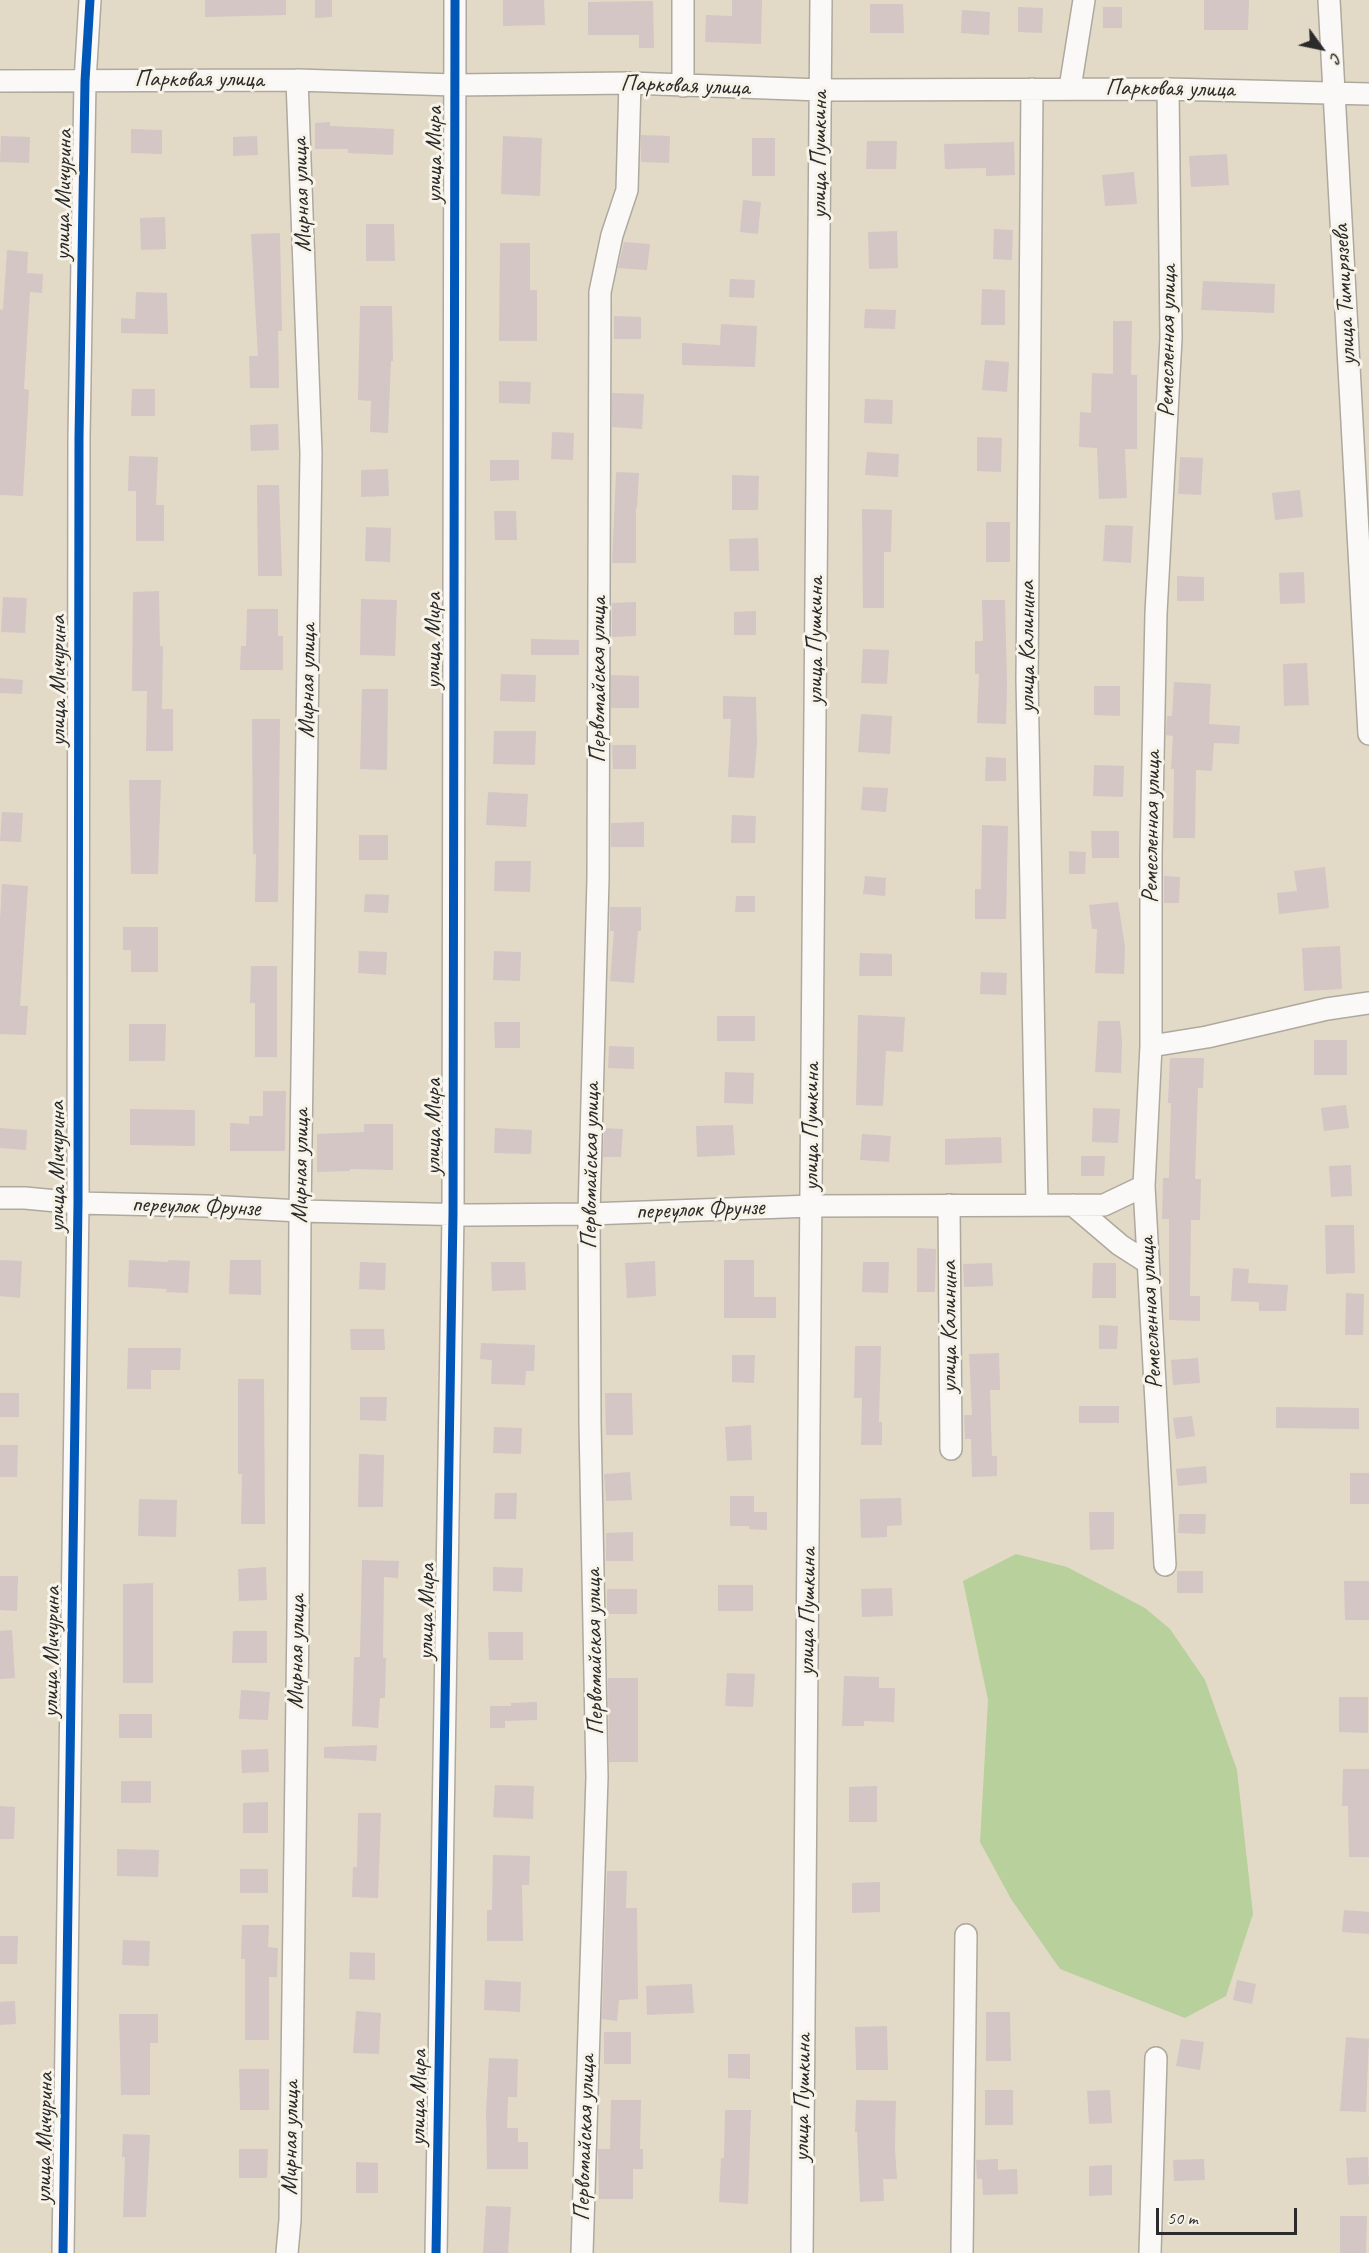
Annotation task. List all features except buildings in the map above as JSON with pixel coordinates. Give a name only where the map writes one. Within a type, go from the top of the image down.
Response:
[{"type":"street","name":"улица Мичурина","points":[[63,2253],[78,1203],[79,449],[85,81],[90,0]]},
{"type":"street","name":"улица Мира","points":[[436,2253],[453,1214],[455,0]]},
{"type":"street","points":[[683,0],[683,86]]},
{"type":"street","name":"улица Пушкина","points":[[802,2253],[821,0]]},
{"type":"street","points":[[1070,88],[1084,0]]},
{"type":"street","name":"улица Тимирязева","points":[[1329,0],[1369,734]]},
{"type":"street","name":"Парковая улица","points":[[0,81],[297,80],[454,85],[630,84],[821,90],[1070,88],[1369,94]]},
{"type":"street","name":"Мирная улица","points":[[287,2253],[290,2220],[298,1608],[300,1211],[311,453],[297,80]]},
{"type":"street","name":"Первомайская улица","points":[[582,2253],[597,1777],[590,1424],[589,1214],[598,867],[600,292],[612,235],[627,190],[630,84]]},
{"type":"street","name":"улица Калинина","points":[[1032,89],[1027,680],[1037,1204]]},
{"type":"street","name":"Ремесленная улица","points":[[1166,1565],[1144,1186],[1150,1046],[1156,614],[1171,338],[1168,89]]},
{"type":"street","points":[[1150,1046],[1207,1037],[1327,1009],[1369,1003]]},
{"type":"street","name":"переулок Фрунзе","points":[[0,1198],[300,1211],[589,1214],[812,1206],[1104,1205],[1144,1186]]},
{"type":"street","points":[[1073,1204],[1120,1245],[1148,1263]]},
{"type":"street","name":"улица Калинина","points":[[950,1205],[951,1449]]},
{"type":"street","points":[[962,2253],[966,1935]]},
{"type":"street","points":[[1150,2253],[1155,2058]]},
{"type":"green space","points":[[1016,1554],[1067,1567],[1145,1608],[1170,1629],[1205,1680],[1237,1770],[1253,1914],[1226,1996],[1185,2018],[1060,1969],[1011,1899],[980,1842],[988,1700],[963,1581]]},
{"type":"cycle path","points":[[63,2253],[78,1203],[79,437],[85,81],[90,0]]},
{"type":"cycle path","points":[[436,2253],[453,1214],[455,0]]}]
